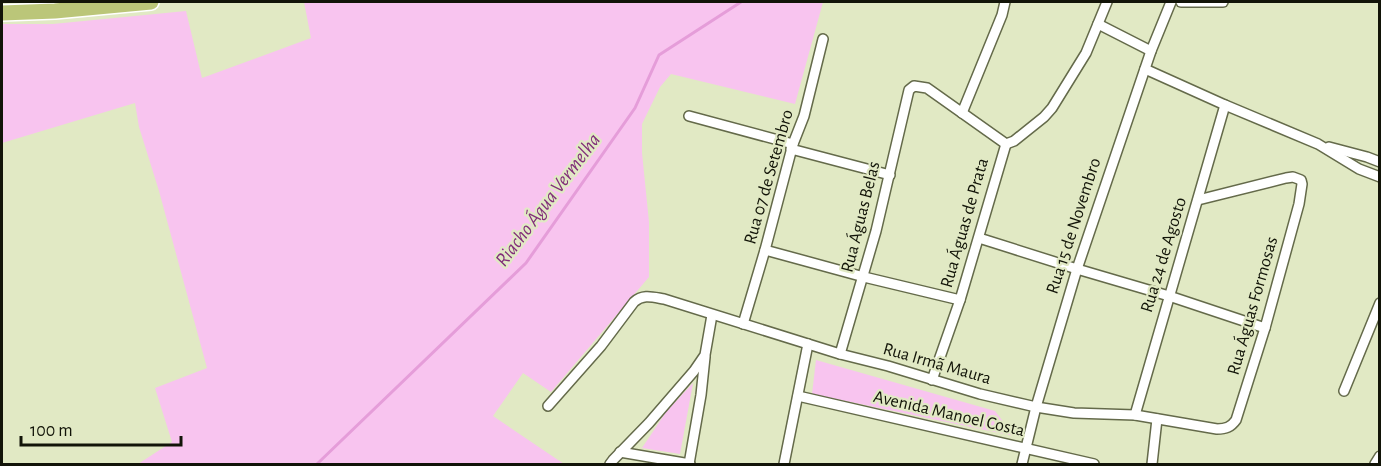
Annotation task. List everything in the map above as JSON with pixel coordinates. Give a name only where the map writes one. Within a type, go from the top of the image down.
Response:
[{"type":"main road","points":[[2,13],[55,11],[151,2]]},
{"type":"street","points":[[1005,2],[1002,15],[962,113],[1006,144]]},
{"type":"street","name":"Rua Águas de Prata","points":[[932,380],[960,300],[1006,144],[1014,141],[1052,108],[1086,52],[1107,2]]},
{"type":"street","name":"Rua 15 de Novembro","points":[[1022,465],[1036,407],[1077,269],[1151,51],[1171,2]]},
{"type":"street","points":[[1181,2],[1222,2]]},
{"type":"street","points":[[1098,24],[1151,51]]},
{"type":"street","name":"Rua 07 de Setembro","points":[[743,324],[792,146],[804,116],[823,39]]},
{"type":"street","points":[[1145,69],[1318,144],[1380,162]]},
{"type":"street","name":"Rua Águas Belas","points":[[840,354],[864,277],[909,90],[914,86],[927,88],[962,113]]},
{"type":"street","name":"Rua 24 de Agosto","points":[[1135,415],[1225,105]]},
{"type":"street","points":[[689,116],[890,174]]},
{"type":"street","points":[[1318,144],[1359,169],[1380,177]]},
{"type":"street","name":"Rua Águas Formosas","points":[[1198,200],[1286,178],[1297,178],[1302,184],[1299,204],[1265,328],[1236,420],[1232,426],[1223,429]]},
{"type":"street","points":[[979,238],[1265,328]]},
{"type":"street","points":[[765,250],[960,300]]},
{"type":"street","name":"Rua Irmã Maura","points":[[548,406],[601,346],[634,302],[648,296],[840,354],[980,394],[1036,407],[1074,413],[1135,415],[1223,429]]},
{"type":"street","points":[[1344,390],[1380,303]]},
{"type":"street","points":[[620,452],[690,464],[712,315]]},
{"type":"street","points":[[784,465],[808,344]]},
{"type":"street","points":[[610,465],[694,371],[705,355]]},
{"type":"street","name":"Avenida Manoel Costa","points":[[798,396],[1094,465]]},
{"type":"street","points":[[1152,465],[1157,419]]},
{"type":"street","points":[[1375,465],[1380,456]]},
{"type":"shaded area","points":[[304,2],[823,2],[795,104],[671,74],[660,87],[642,124],[642,153],[649,222],[649,277],[551,392],[523,373],[493,416],[564,464],[138,464],[172,442],[155,388],[207,368],[159,191],[139,127],[135,103],[2,143],[2,24],[53,24],[186,11],[202,78],[311,38]]},
{"type":"shaded area","points":[[816,360],[995,411],[1014,436],[812,394]]},
{"type":"shaded area","points":[[693,383],[680,454],[642,448],[666,412]]},
{"type":"waterway","name":"Riacho Água Vermelha","points":[[317,464],[526,263],[635,108],[659,55],[741,2]]}]
